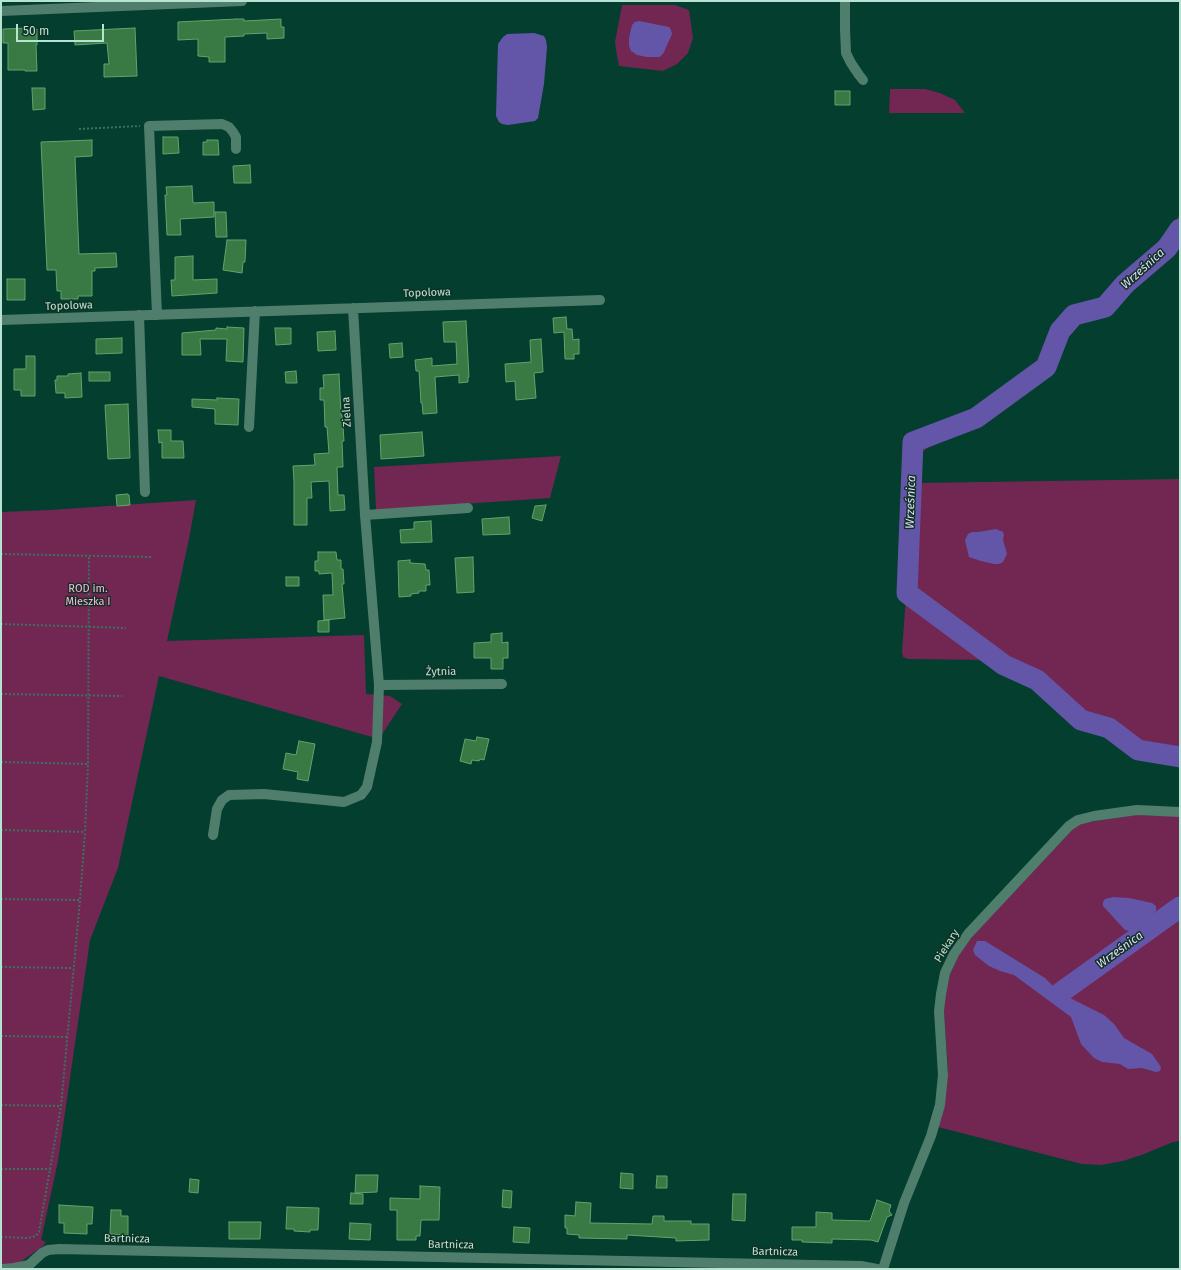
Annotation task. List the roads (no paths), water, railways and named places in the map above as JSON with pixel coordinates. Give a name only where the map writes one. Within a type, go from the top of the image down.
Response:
[{"type":"street","points":[[1,11],[242,1]]},
{"type":"street","points":[[846,1],[846,53],[858,76],[863,80]]},
{"type":"street","points":[[157,315],[149,126],[222,124],[230,127],[236,137],[236,149]]},
{"type":"street","name":"Topolowa","points":[[1,320],[600,300]]},
{"type":"street","name":"Zielna","points":[[213,835],[217,809],[222,800],[229,795],[264,794],[344,802],[361,795],[367,787],[377,742],[379,685],[366,515],[353,308]]},
{"type":"street","points":[[249,427],[255,311]]},
{"type":"street","points":[[139,316],[145,492]]},
{"type":"street","points":[[366,515],[468,508]]},
{"type":"street","name":"Żytnia","points":[[379,685],[502,684]]},
{"type":"street","name":"Piekary","points":[[883,1269],[904,1203],[931,1136],[940,1105],[943,1075],[940,1011],[941,994],[945,973],[954,954],[968,934],[1069,826],[1078,820],[1094,816],[1137,810],[1180,812]]},
{"type":"street","name":"Bartnicza","points":[[30,1267],[42,1253],[48,1250],[59,1249],[853,1265],[877,1269]]},
{"type":"street","points":[[3,1269],[30,1267]]},
{"type":"waterway","name":"Wrześnica","points":[[1180,229],[1167,248],[1125,284],[1105,307],[1074,315],[1060,331],[1046,367],[976,418],[913,442],[907,593],[1004,665],[1037,680],[1081,720],[1109,728],[1138,750],[1180,757]]},
{"type":"waterway","name":"Wrześnica","points":[[1060,993],[1180,907]]},
{"type":"park label","name":"ROD im. Mieszka I","points":[[88,595]]}]
